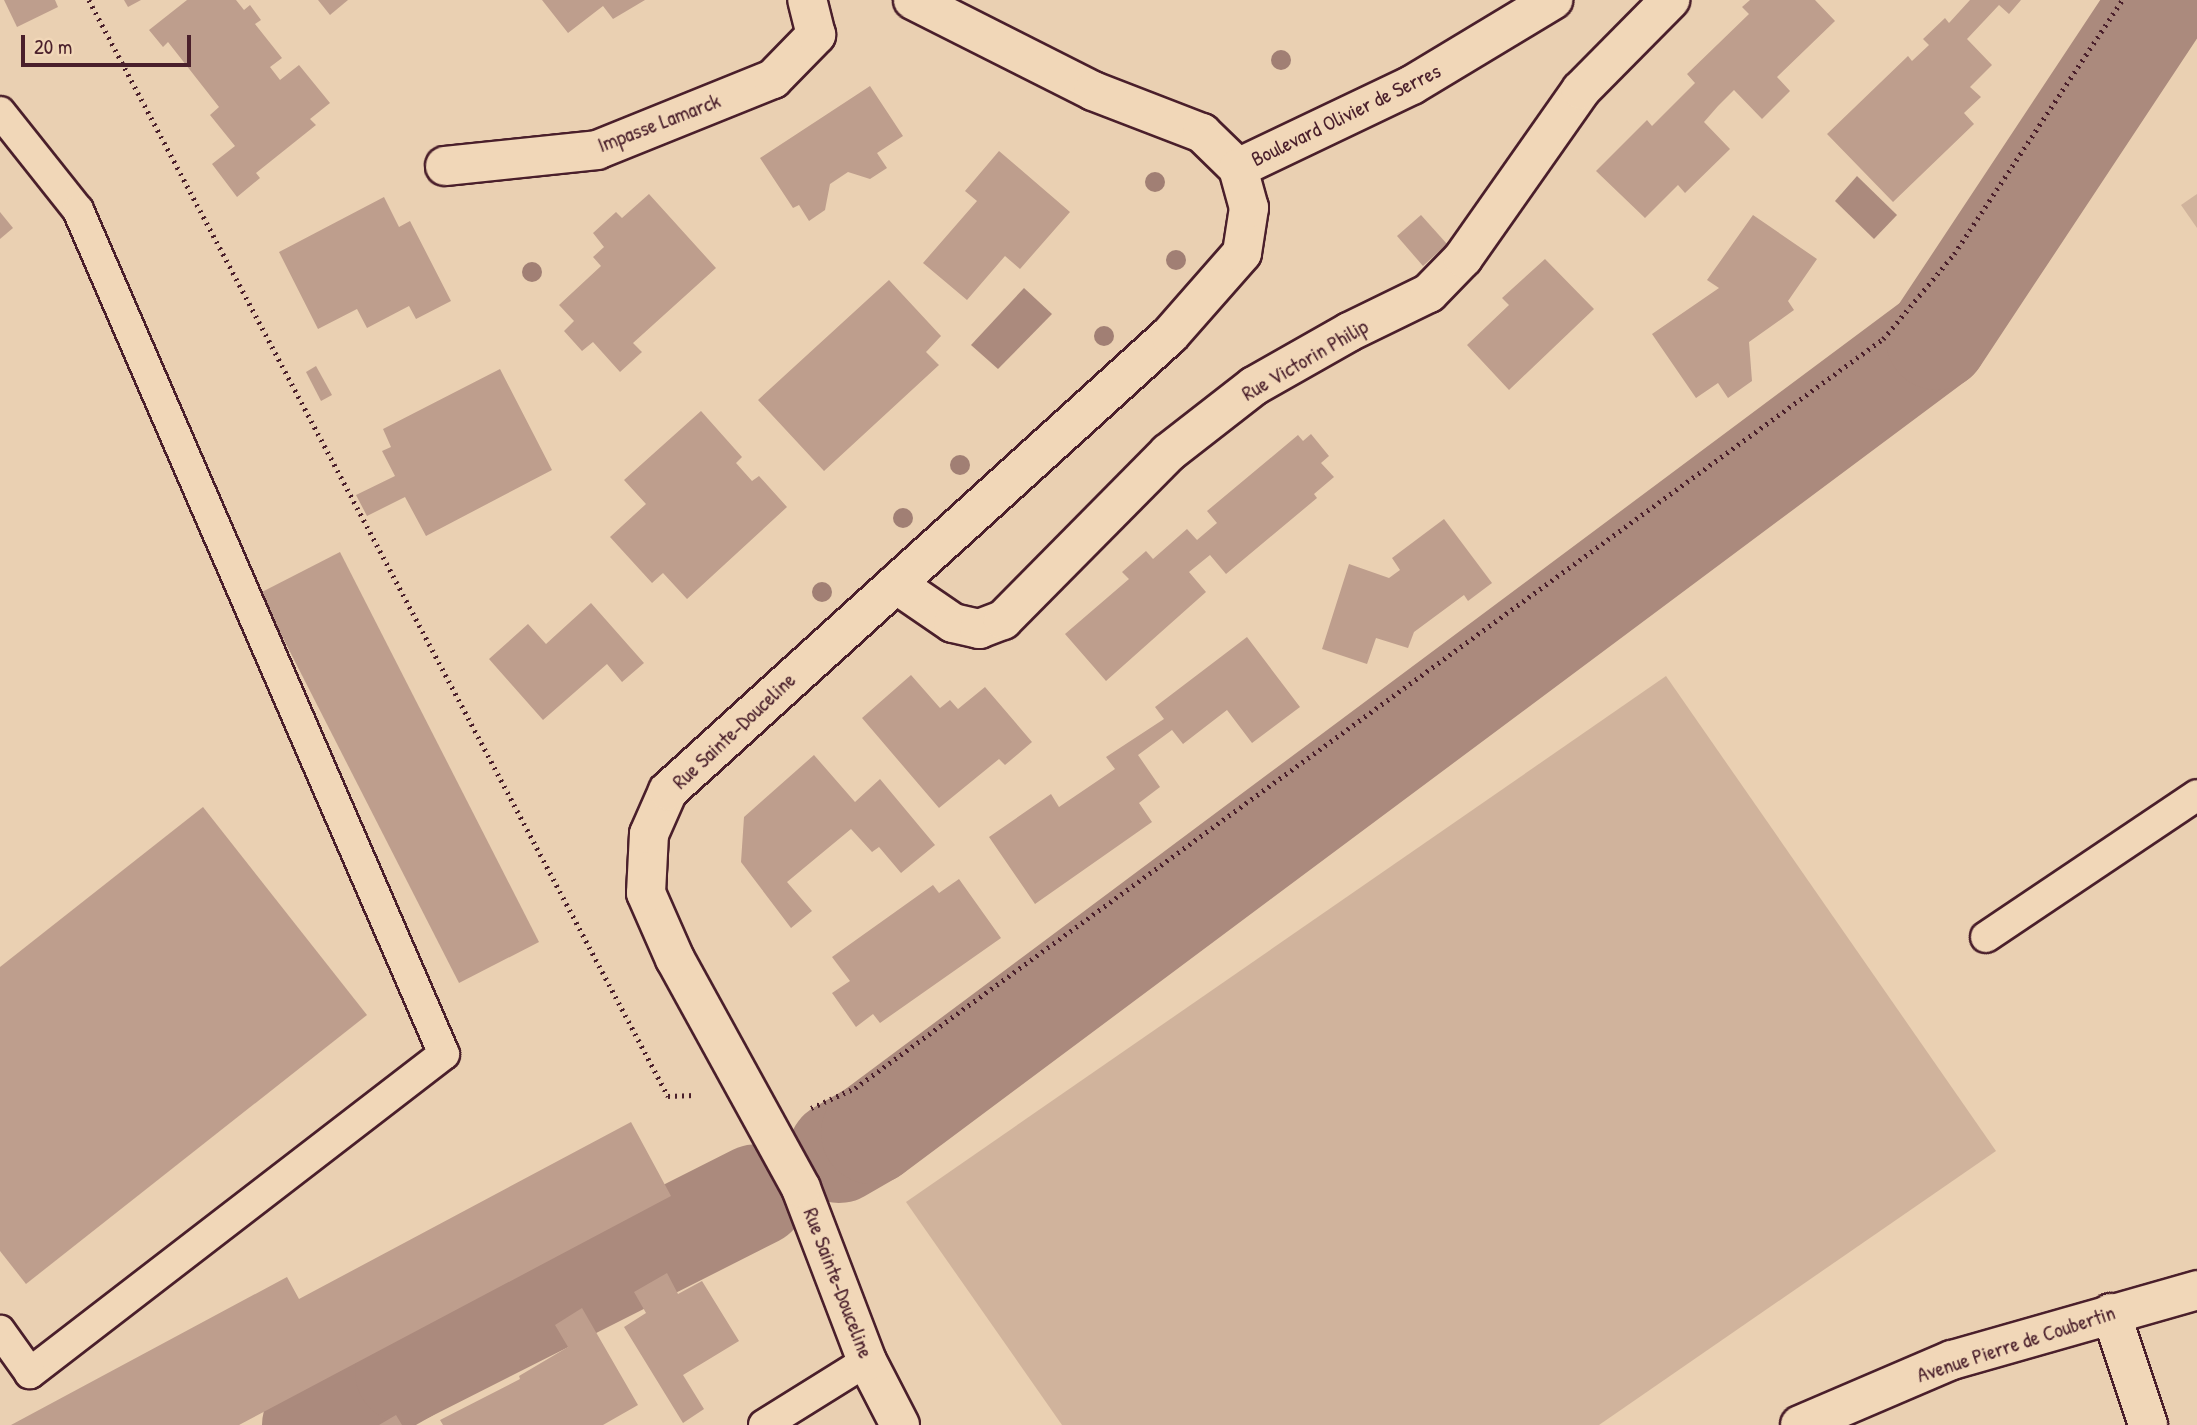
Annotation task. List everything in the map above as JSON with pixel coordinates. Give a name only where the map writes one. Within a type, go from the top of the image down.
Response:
[{"type":"street","name":"Impasse Lamarck","points":[[445,166],[597,150],[772,79],[816,34],[807,0]]},
{"type":"street","name":"Boulevard Olivier de Serres","points":[[914,0],[1093,91],[1202,133],[1238,167],[1412,85],[1553,0]]},
{"type":"street","name":"Rue Victorin Philip","points":[[896,584],[953,623],[979,629],[1003,620],[1168,453],[1234,402],[1349,331],[1429,293],[1463,258],[1581,90],[1670,0]]},
{"type":"street","name":"Rue Sainte-Douceline","points":[[900,1425],[867,1360],[801,1188],[675,959],[646,893],[649,834],[668,792],[1170,335],[1242,253],[1249,208],[1238,167]]},
{"type":"street","name":"Avenue Pierre de Coubertin","points":[[1800,1425],[1952,1360],[2197,1290]]},
{"type":"street","points":[[2111,1313],[2148,1425]]},
{"type":"lane","points":[[0,112],[78,210],[444,1054],[30,1373],[0,1332]]},
{"type":"lane","points":[[1986,937],[2197,795]]},
{"type":"lane","points":[[764,1425],[867,1360]]},
{"type":"path","points":[[89,0],[668,1096],[706,1094]]},
{"type":"path","points":[[800,1113],[855,1088],[1882,339],[1954,254],[2122,0]]},
{"type":"shaded area","points":[[1857,176],[1897,215],[1874,239],[1835,201]]},
{"type":"shaded area","points":[[2197,194],[2197,228],[2181,205]]},
{"type":"shaded area","points":[[1024,288],[1052,314],[998,369],[971,345]]},
{"type":"shaded area","points":[[1666,676],[1996,1151],[1599,1425],[1062,1425],[906,1202]]},
{"type":"building","points":[[4,0],[55,0],[58,7],[17,27]]},
{"type":"building","points":[[124,0],[141,0],[128,7]]},
{"type":"building","points":[[187,0],[236,0],[244,10],[250,5],[261,20],[255,24],[282,58],[270,67],[280,80],[299,65],[330,103],[310,119],[316,125],[256,173],[260,178],[237,197],[212,164],[235,146],[210,115],[219,107],[168,42],[163,47],[149,30]]},
{"type":"building","points":[[318,0],[348,0],[330,15]]},
{"type":"building","points":[[542,0],[645,0],[613,19],[603,6],[568,33]]},
{"type":"building","points":[[1750,0],[1815,0],[1835,21],[1777,77],[1790,91],[1762,119],[1734,90],[1718,106],[1704,122],[1730,149],[1685,193],[1678,185],[1645,218],[1596,171],[1647,120],[1652,126],[1695,83],[1687,74],[1749,14],[1742,7]]},
{"type":"building","points":[[1970,0],[2021,0],[2009,14],[1999,5],[1967,39],[1992,65],[1970,87],[1981,97],[1964,113],[1974,124],[1893,202],[1827,134],[1908,56],[1912,61],[1929,45],[1923,39],[1945,18],[1949,23]]},
{"type":"building","points":[[870,86],[903,136],[877,153],[887,168],[870,179],[848,172],[830,184],[825,210],[809,221],[799,205],[793,208],[760,158]]},
{"type":"building","points":[[999,151],[1070,212],[1020,269],[1005,256],[967,300],[923,263],[977,201],[965,191]]},
{"type":"building","points":[[649,194],[716,268],[633,343],[642,352],[620,372],[593,342],[582,351],[564,331],[574,321],[559,305],[601,266],[593,257],[604,247],[593,233],[616,212],[622,218]]},
{"type":"building","points":[[384,197],[399,227],[410,221],[451,301],[416,319],[409,306],[367,328],[357,309],[318,329],[279,252]]},
{"type":"building","points":[[0,212],[13,228],[0,239]]},
{"type":"building","points":[[1421,215],[1447,244],[1423,266],[1397,236]]},
{"type":"building","points":[[1753,215],[1817,259],[1788,301],[1794,310],[1749,342],[1752,381],[1728,398],[1718,383],[1696,398],[1652,334],[1719,288],[1707,280]]},
{"type":"building","points":[[1545,259],[1594,309],[1509,390],[1467,345],[1509,305],[1502,298]]},
{"type":"building","points":[[889,280],[941,336],[926,352],[939,365],[824,471],[758,400]]},
{"type":"building","points":[[316,366],[332,395],[321,401],[306,372]]},
{"type":"building","points":[[500,369],[552,470],[426,536],[405,497],[367,516],[356,495],[395,476],[382,451],[391,447],[383,429]]},
{"type":"building","points":[[701,411],[742,457],[736,463],[752,481],[759,476],[787,507],[687,599],[663,573],[652,583],[610,537],[646,504],[624,480]]},
{"type":"building","points":[[1311,434],[1329,456],[1321,463],[1334,477],[1314,494],[1317,498],[1226,574],[1210,555],[1189,572],[1206,592],[1106,681],[1065,634],[1129,579],[1122,572],[1146,551],[1153,559],[1187,529],[1197,540],[1217,523],[1207,511],[1298,435],[1303,441]]},
{"type":"building","points":[[1444,519],[1492,583],[1468,601],[1464,595],[1414,632],[1408,648],[1376,638],[1367,664],[1322,649],[1349,564],[1389,578],[1400,570],[1392,558]]},
{"type":"building","points":[[340,552],[539,942],[459,983],[260,593]]},
{"type":"building","points":[[591,603],[644,663],[622,682],[607,664],[543,720],[489,659],[528,624],[546,644]]},
{"type":"building","points":[[1247,637],[1300,707],[1252,743],[1227,710],[1183,744],[1172,730],[1138,755],[1160,787],[1139,803],[1152,822],[1035,904],[989,837],[1051,794],[1059,807],[1115,769],[1106,757],[1164,719],[1155,707]]},
{"type":"building","points":[[911,675],[940,708],[950,700],[958,709],[985,687],[1032,742],[1005,765],[999,759],[939,808],[862,718]]},
{"type":"building","points":[[814,755],[855,802],[880,779],[935,845],[901,873],[879,847],[872,852],[851,829],[787,882],[812,911],[791,928],[741,862],[744,817]]},
{"type":"building","points":[[203,807],[367,1015],[26,1284],[0,1251],[0,967]]},
{"type":"building","points":[[959,879],[1001,938],[880,1023],[873,1014],[856,1027],[832,993],[850,981],[832,957],[933,885],[939,893]]},
{"type":"building","points":[[631,1122],[671,1196],[239,1425],[11,1425],[287,1277],[299,1299]]},
{"type":"building","points":[[667,1273],[678,1294],[702,1281],[739,1341],[683,1375],[704,1409],[683,1423],[624,1327],[646,1313],[634,1292]]},
{"type":"building","points":[[582,1308],[638,1405],[603,1425],[443,1425],[440,1420],[520,1379],[519,1376],[568,1347],[555,1325]]},
{"type":"building","points":[[396,1415],[402,1425],[379,1425]]},
{"type":"waterway","points":[[839,1152],[872,1133],[1937,339],[2161,0]]},
{"type":"waterway","points":[[313,1425],[406,1372],[756,1195]]}]
